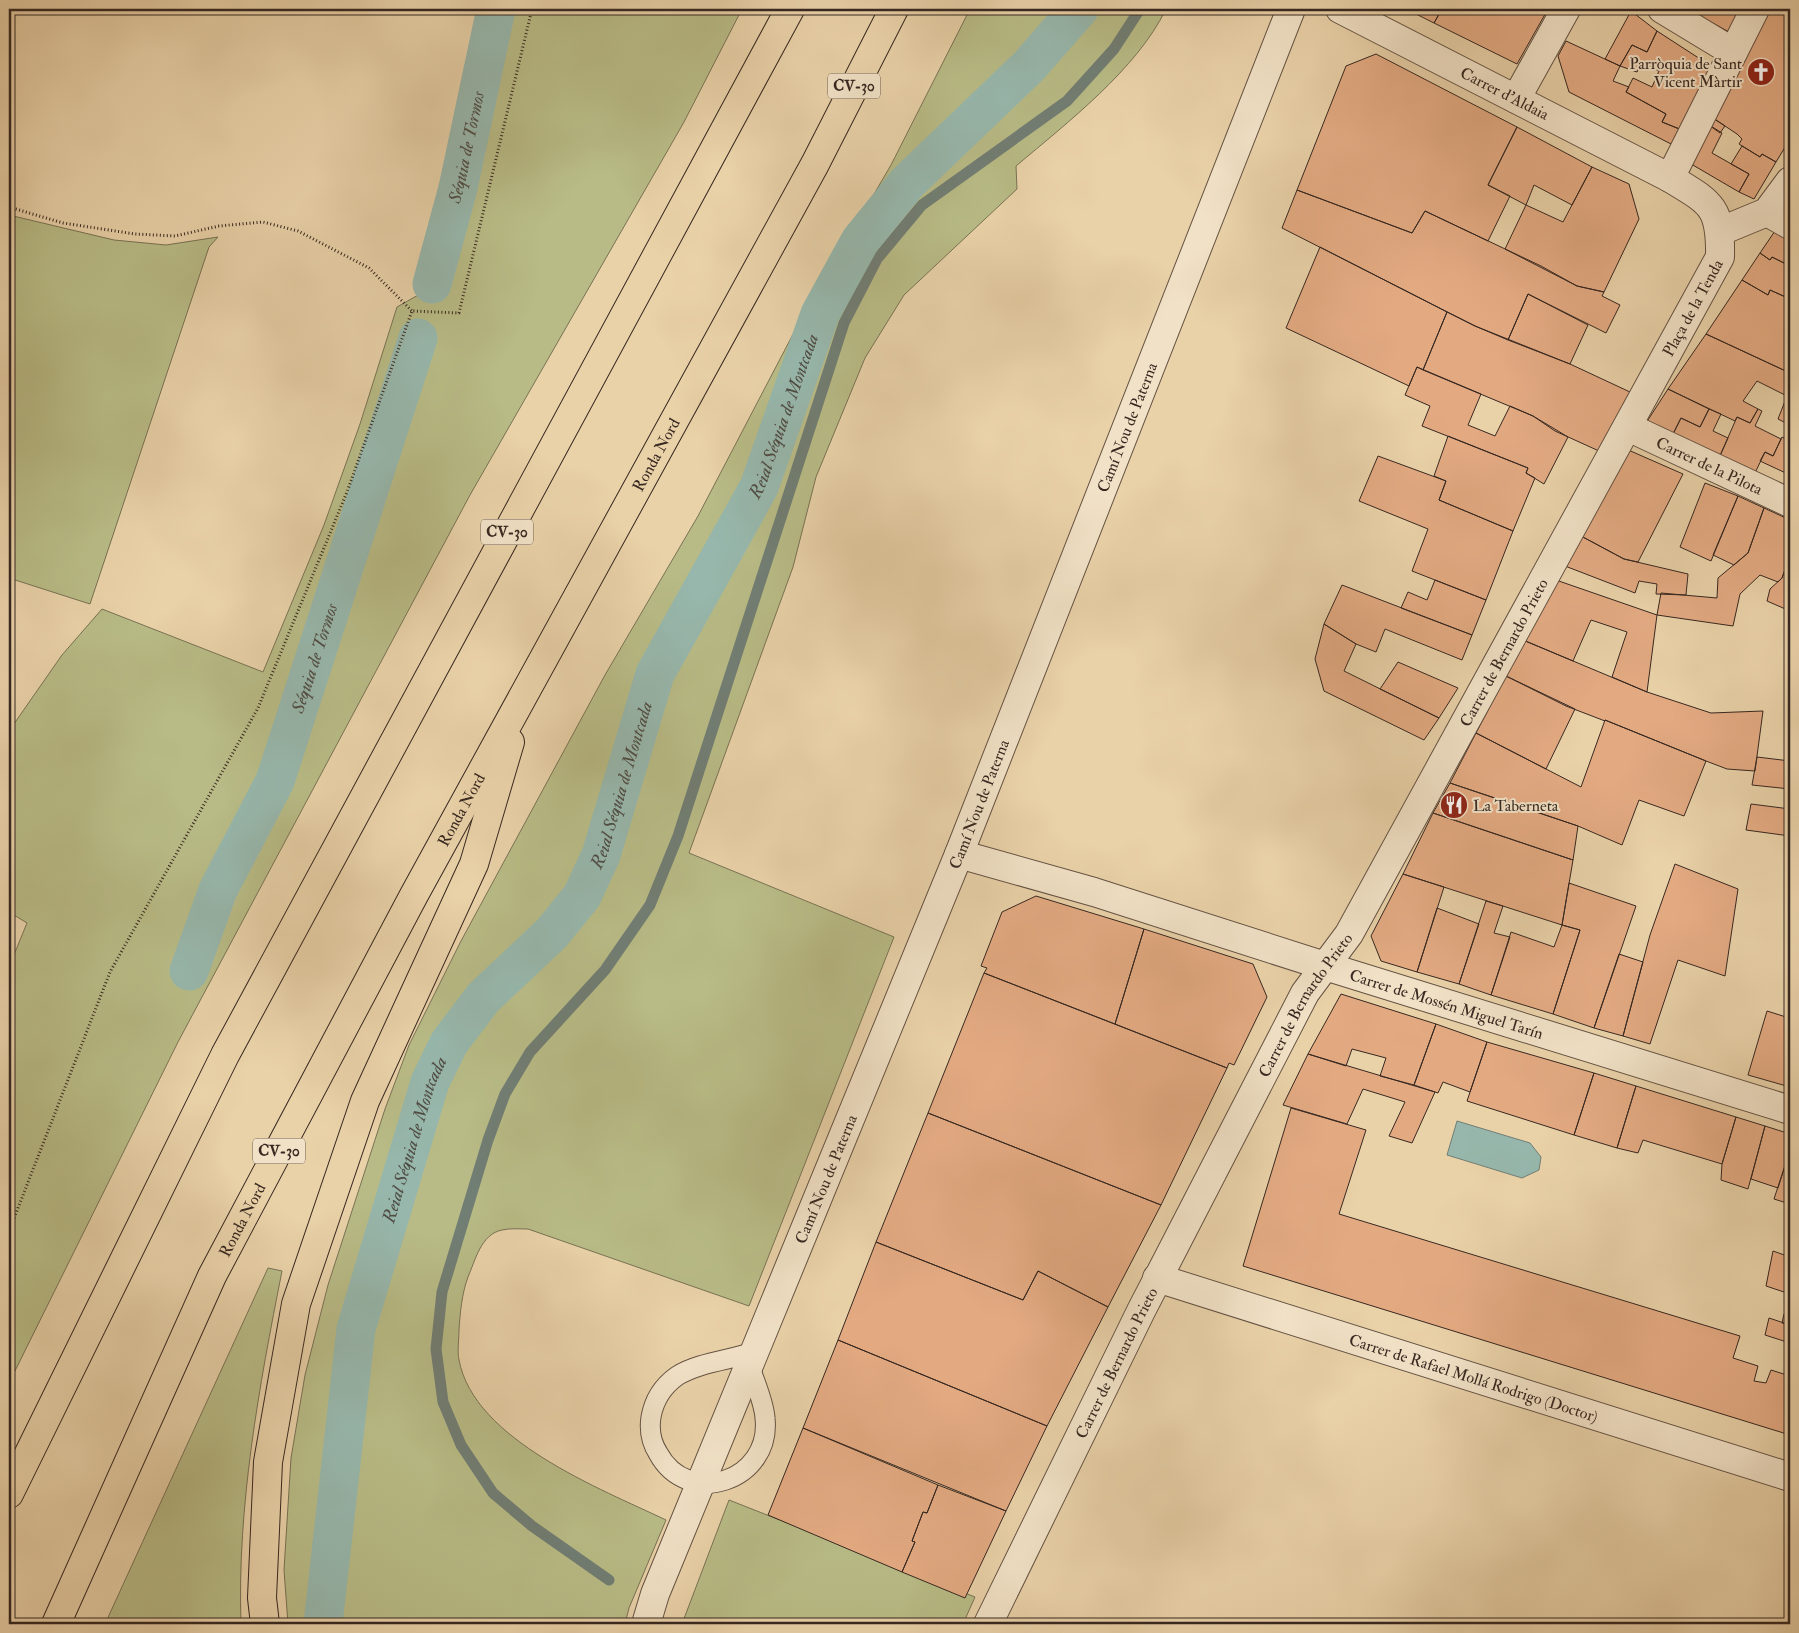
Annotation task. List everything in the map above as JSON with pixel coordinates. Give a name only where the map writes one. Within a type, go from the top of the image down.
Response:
[{"type":"highway","name":"CV-30","points":[[9,1494],[225,1055],[790,9]]},
{"type":"highway","name":"Ronda Nord","points":[[56,1624],[212,1276],[526,690],[815,164],[894,9]]},
{"type":"highway","points":[[265,1624],[262,1598],[268,1462],[296,1304],[365,1100],[474,864],[526,690]]},
{"type":"street","name":"Camí Nou de Paterna","points":[[646,1624],[655,1594],[959,854],[1291,9]]},
{"type":"street","name":"Carrer d'Aldaia","points":[[1340,9],[1670,178]]},
{"type":"street","points":[[1516,99],[1566,9]]},
{"type":"street","points":[[1662,9],[1733,52]]},
{"type":"street","points":[[1670,178],[1754,9]]},
{"type":"street","name":"Plaça de la Tenda","points":[[1643,396],[1720,257],[1720,231],[1715,211],[1701,198],[1670,178]]},
{"type":"street","points":[[1720,231],[1767,212],[1790,180]]},
{"type":"street","points":[[1767,212],[1790,225]]},
{"type":"street","name":"Carrer de Bernardo Prieto","points":[[988,1624],[1157,1278],[1305,993],[1349,934],[1628,427],[1643,396]]},
{"type":"street","name":"Carrer de la Pilota","points":[[1628,427],[1790,503]]},
{"type":"street","name":"Carrer de Mossén Miguel Tarín","points":[[959,854],[1094,892],[1324,966],[1790,1110]]},
{"type":"street","name":"Carrer de Rafael Mollá Rodrigo (Doctor)","points":[[1157,1278],[1790,1477]]},
{"type":"street","name":"Camí Nou de Paterna","points":[[655,1594],[657,1624]]},
{"type":"lane","points":[[753,1359],[765,1418],[765,1437],[758,1454],[746,1469],[730,1479],[712,1484],[693,1482],[676,1474],[662,1461],[653,1444],[650,1425],[653,1406],[662,1389],[677,1376],[695,1369],[753,1359]]},
{"type":"path","points":[[9,207],[63,223],[135,234],[175,236],[219,226],[263,222],[298,231],[369,268],[412,310],[459,313],[532,9]]},
{"type":"path","points":[[9,1231],[110,972],[258,708],[347,492],[412,310]]},
{"type":"green space","points":[[489,9],[742,9],[684,122],[470,495],[178,1042],[9,1383],[9,967],[27,923],[9,912],[9,731],[62,655],[102,609],[263,672],[324,525],[360,424],[397,307],[427,290]]},
{"type":"green space","points":[[970,9],[1166,9],[1138,53],[1119,74],[1078,113],[1016,166],[1017,189],[904,295],[865,358],[816,477],[793,567],[689,853],[894,937],[749,1306],[528,1229],[505,1229],[489,1237],[476,1256],[464,1290],[459,1323],[459,1360],[470,1389],[489,1414],[514,1438],[544,1458],[576,1477],[666,1520],[629,1608],[625,1624],[288,1624],[284,1570],[291,1458],[305,1375],[328,1285],[385,1109],[409,1045],[461,941],[605,675],[698,516],[802,317],[891,165]]},
{"type":"green space","points":[[9,215],[114,240],[166,245],[218,237],[209,247],[90,604],[9,578]]},
{"type":"green space","points":[[268,1268],[282,1271],[265,1358],[251,1447],[242,1535],[241,1624],[105,1624]]},
{"type":"green space","points":[[729,1500],[975,1597],[963,1624],[682,1624]]},
{"type":"water","points":[[1457,1121],[1530,1143],[1541,1157],[1539,1170],[1522,1178],[1447,1155]]},
{"type":"building","points":[[1406,9],[1442,9],[1434,23]]},
{"type":"building","points":[[1442,9],[1548,9],[1517,64],[1434,23]]},
{"type":"building","points":[[1687,9],[1741,9],[1729,32]]},
{"type":"building","name":"Parròquia de Sant Vicent Màrtir","points":[[1768,9],[1790,9],[1790,139],[1776,162],[1762,154],[1760,157],[1739,144],[1742,139],[1737,134],[1710,116]]},
{"type":"building","points":[[1631,11],[1657,31],[1647,52],[1632,45],[1620,66],[1605,59]]},
{"type":"building","points":[[1657,31],[1714,68],[1682,130],[1662,122],[1666,114],[1626,92],[1633,78],[1652,87],[1659,71],[1641,62],[1637,72],[1620,66],[1632,45],[1647,52]]},
{"type":"building","points":[[1566,41],[1620,66],[1613,81],[1629,87],[1626,92],[1666,114],[1662,122],[1682,130],[1673,145],[1569,92],[1558,56]]},
{"type":"building","points":[[1376,54],[1517,127],[1488,185],[1510,196],[1488,241],[1425,211],[1412,233],[1297,190],[1346,66]]},
{"type":"building","points":[[1710,116],[1725,126],[1720,133],[1706,123]]},
{"type":"building","points":[[1706,123],[1722,133],[1712,153],[1749,174],[1739,192],[1686,161]]},
{"type":"building","points":[[1517,127],[1592,167],[1572,205],[1534,185],[1526,205],[1488,185]]},
{"type":"building","points":[[1742,146],[1760,157],[1762,154],[1776,162],[1754,199],[1739,192],[1749,174],[1731,164]]},
{"type":"building","points":[[1592,167],[1629,184],[1639,219],[1604,292],[1577,286],[1505,249],[1526,205],[1563,222]]},
{"type":"building","points":[[1297,190],[1412,233],[1425,211],[1541,266],[1577,286],[1604,292],[1602,296],[1620,305],[1606,333],[1528,294],[1508,340],[1475,326],[1282,228]]},
{"type":"building","points":[[1779,225],[1790,232],[1790,266],[1772,257],[1770,260],[1760,253]]},
{"type":"building","points":[[1320,247],[1447,312],[1423,370],[1417,367],[1409,386],[1286,328]]},
{"type":"building","points":[[1760,253],[1770,260],[1772,257],[1790,266],[1790,299],[1770,290],[1768,295],[1742,280]]},
{"type":"building","points":[[1742,280],[1768,295],[1770,290],[1790,299],[1790,373],[1706,334]]},
{"type":"building","points":[[1528,294],[1588,325],[1570,364],[1508,340]]},
{"type":"building","points":[[1447,312],[1475,326],[1570,364],[1630,392],[1599,451],[1555,431],[1533,416],[1423,370]]},
{"type":"building","points":[[1706,334],[1790,373],[1790,425],[1778,419],[1787,396],[1757,381],[1743,401],[1758,409],[1750,423],[1737,417],[1735,421],[1668,389]]},
{"type":"building","points":[[1417,367],[1481,394],[1468,425],[1495,436],[1510,406],[1533,416],[1568,437],[1544,484],[1526,473],[1528,468],[1422,426],[1430,406],[1405,395]]},
{"type":"building","points":[[1668,389],[1709,409],[1700,427],[1681,418],[1672,436],[1646,423]]},
{"type":"building","points":[[1709,409],[1721,414],[1713,431],[1728,438],[1719,458],[1672,436],[1681,418],[1700,427]]},
{"type":"building","points":[[1758,409],[1762,411],[1755,426],[1781,439],[1773,456],[1765,452],[1755,473],[1719,458],[1737,417],[1750,423]]},
{"type":"building","points":[[1448,436],[1528,468],[1526,473],[1535,478],[1513,531],[1439,500],[1446,481],[1434,476]]},
{"type":"building","points":[[1782,437],[1790,441],[1790,475],[1760,461],[1765,452],[1773,456]]},
{"type":"building","points":[[1626,449],[1683,474],[1638,562],[1624,559],[1581,536]]},
{"type":"building","points":[[1378,456],[1446,481],[1439,500],[1513,531],[1486,600],[1412,571],[1428,529],[1359,501]]},
{"type":"building","points":[[1705,483],[1738,496],[1711,561],[1680,547]]},
{"type":"building","points":[[1738,496],[1764,508],[1748,553],[1734,565],[1713,555]]},
{"type":"building","points":[[1764,508],[1790,520],[1790,556],[1782,578],[1778,582],[1760,575],[1740,594],[1733,626],[1657,615],[1661,593],[1717,598],[1718,578],[1748,553]]},
{"type":"building","points":[[1581,536],[1624,559],[1688,574],[1686,595],[1656,594],[1657,584],[1639,581],[1635,593],[1565,566]]},
{"type":"building","points":[[1790,556],[1790,611],[1767,601],[1770,589],[1782,578]]},
{"type":"building","points":[[1553,579],[1657,615],[1647,692],[1612,677],[1627,632],[1591,620],[1573,661],[1523,640]]},
{"type":"building","points":[[1435,580],[1486,600],[1472,635],[1401,608],[1408,592],[1427,600]]},
{"type":"building","points":[[1342,585],[1472,635],[1462,660],[1385,629],[1376,652],[1356,644],[1324,624]]},
{"type":"building","points":[[1324,624],[1356,644],[1344,671],[1439,718],[1424,740],[1324,691],[1315,659]]},
{"type":"building","points":[[1523,640],[1647,692],[1711,713],[1763,711],[1755,771],[1727,769],[1706,761],[1566,706],[1506,676]]},
{"type":"building","points":[[1398,662],[1458,688],[1439,718],[1380,689]]},
{"type":"building","points":[[1506,676],[1575,709],[1546,769],[1476,733]]},
{"type":"building","points":[[1605,720],[1706,761],[1684,816],[1639,800],[1622,845],[1578,826],[1450,783],[1476,733],[1581,787]]},
{"type":"building","points":[[1757,757],[1790,761],[1790,789],[1752,785]]},
{"type":"building","points":[[1450,783],[1578,826],[1573,860],[1433,813]]},
{"type":"building","points":[[1751,804],[1790,809],[1790,836],[1746,830]]},
{"type":"building","points":[[1433,813],[1573,860],[1562,925],[1403,874]]},
{"type":"building","points":[[1675,864],[1738,889],[1725,976],[1678,960],[1650,1044],[1623,1036],[1650,935]]},
{"type":"building","points":[[1403,874],[1444,887],[1417,972],[1381,961],[1371,936]]},
{"type":"building","points":[[1569,883],[1636,906],[1594,1028],[1553,1014],[1580,930],[1562,925]]},
{"type":"building","points":[[1036,896],[1144,929],[1115,1024],[984,973],[987,968],[981,966],[1002,912]]},
{"type":"building","points":[[1486,901],[1503,906],[1494,933],[1510,937],[1491,995],[1459,984]]},
{"type":"building","points":[[1437,908],[1479,924],[1459,984],[1417,972]]},
{"type":"building","points":[[1562,925],[1580,930],[1553,1014],[1491,995],[1511,932],[1554,947]]},
{"type":"building","points":[[1144,929],[1253,964],[1267,997],[1234,1065],[1229,1063],[1227,1068],[1115,1024]]},
{"type":"building","points":[[1619,954],[1643,962],[1623,1036],[1594,1028]]},
{"type":"building","points":[[984,973],[1227,1068],[1161,1205],[928,1113]]},
{"type":"building","points":[[1341,994],[1436,1024],[1414,1085],[1380,1076],[1386,1058],[1352,1049],[1346,1066],[1308,1054]]},
{"type":"building","points":[[1767,1011],[1786,1017],[1788,1013],[1790,1014],[1790,1087],[1748,1075]]},
{"type":"building","points":[[1436,1024],[1487,1042],[1470,1092],[1443,1082],[1438,1093],[1414,1085]]},
{"type":"building","points":[[1487,1042],[1594,1073],[1574,1135],[1467,1101]]},
{"type":"building","points":[[1308,1054],[1435,1092],[1412,1143],[1389,1136],[1405,1102],[1363,1089],[1347,1124],[1283,1105]]},
{"type":"building","points":[[1594,1073],[1636,1086],[1617,1148],[1574,1135]]},
{"type":"building","points":[[1636,1086],[1736,1117],[1722,1164],[1643,1140],[1638,1153],[1617,1148]]},
{"type":"building","points":[[1291,1108],[1366,1130],[1339,1214],[1740,1336],[1733,1358],[1758,1366],[1754,1381],[1766,1383],[1771,1370],[1790,1376],[1790,1435],[1243,1266]]},
{"type":"building","points":[[928,1113],[1161,1205],[1108,1307],[1038,1271],[1023,1300],[876,1242]]},
{"type":"building","points":[[1736,1117],[1765,1126],[1748,1189],[1721,1180],[1722,1164]]},
{"type":"building","points":[[1765,1126],[1790,1134],[1790,1150],[1778,1188],[1751,1179]]},
{"type":"building","points":[[1790,1150],[1790,1204],[1774,1199]]},
{"type":"building","points":[[876,1242],[1023,1300],[1038,1271],[1108,1307],[1047,1426],[838,1340]]},
{"type":"building","points":[[1773,1251],[1790,1257],[1790,1294],[1766,1286]]},
{"type":"building","points":[[1784,1314],[1790,1316],[1790,1325],[1782,1323]]},
{"type":"building","points":[[1769,1318],[1790,1325],[1790,1343],[1765,1335]]},
{"type":"building","points":[[838,1340],[1047,1426],[1006,1511],[803,1428]]},
{"type":"building","points":[[803,1428],[938,1485],[927,1513],[923,1512],[912,1541],[915,1542],[902,1572],[768,1515]]},
{"type":"building","points":[[938,1485],[1006,1511],[965,1598],[902,1572],[915,1542],[912,1541],[923,1512],[927,1513]]},
{"type":"waterway","name":"Séquia de Tormos","points":[[432,284],[458,188],[496,9]]},
{"type":"waterway","name":"Reial Séquia de Montcada","points":[[323,1624],[356,1329],[430,1082],[449,1043],[483,998],[552,933],[582,896],[601,855],[655,674],[759,487],[820,314],[860,241],[907,183],[1029,66],[1079,9]]},
{"type":"waterway","points":[[609,1580],[532,1526],[493,1493],[461,1445],[443,1402],[436,1349],[442,1292],[488,1140],[505,1094],[530,1052],[605,970],[650,905],[678,836],[844,323],[877,259],[922,205],[1067,101],[1114,49],[1140,9]]},
{"type":"waterway","name":"Séquia de Tormos","points":[[189,971],[218,890],[275,781],[418,338]]},
{"type":"place","name":"Parròquia de Sant Vicent Màrtir","points":[[1761,72]]},
{"type":"place","name":"La Taberneta","points":[[1454,805]]}]
